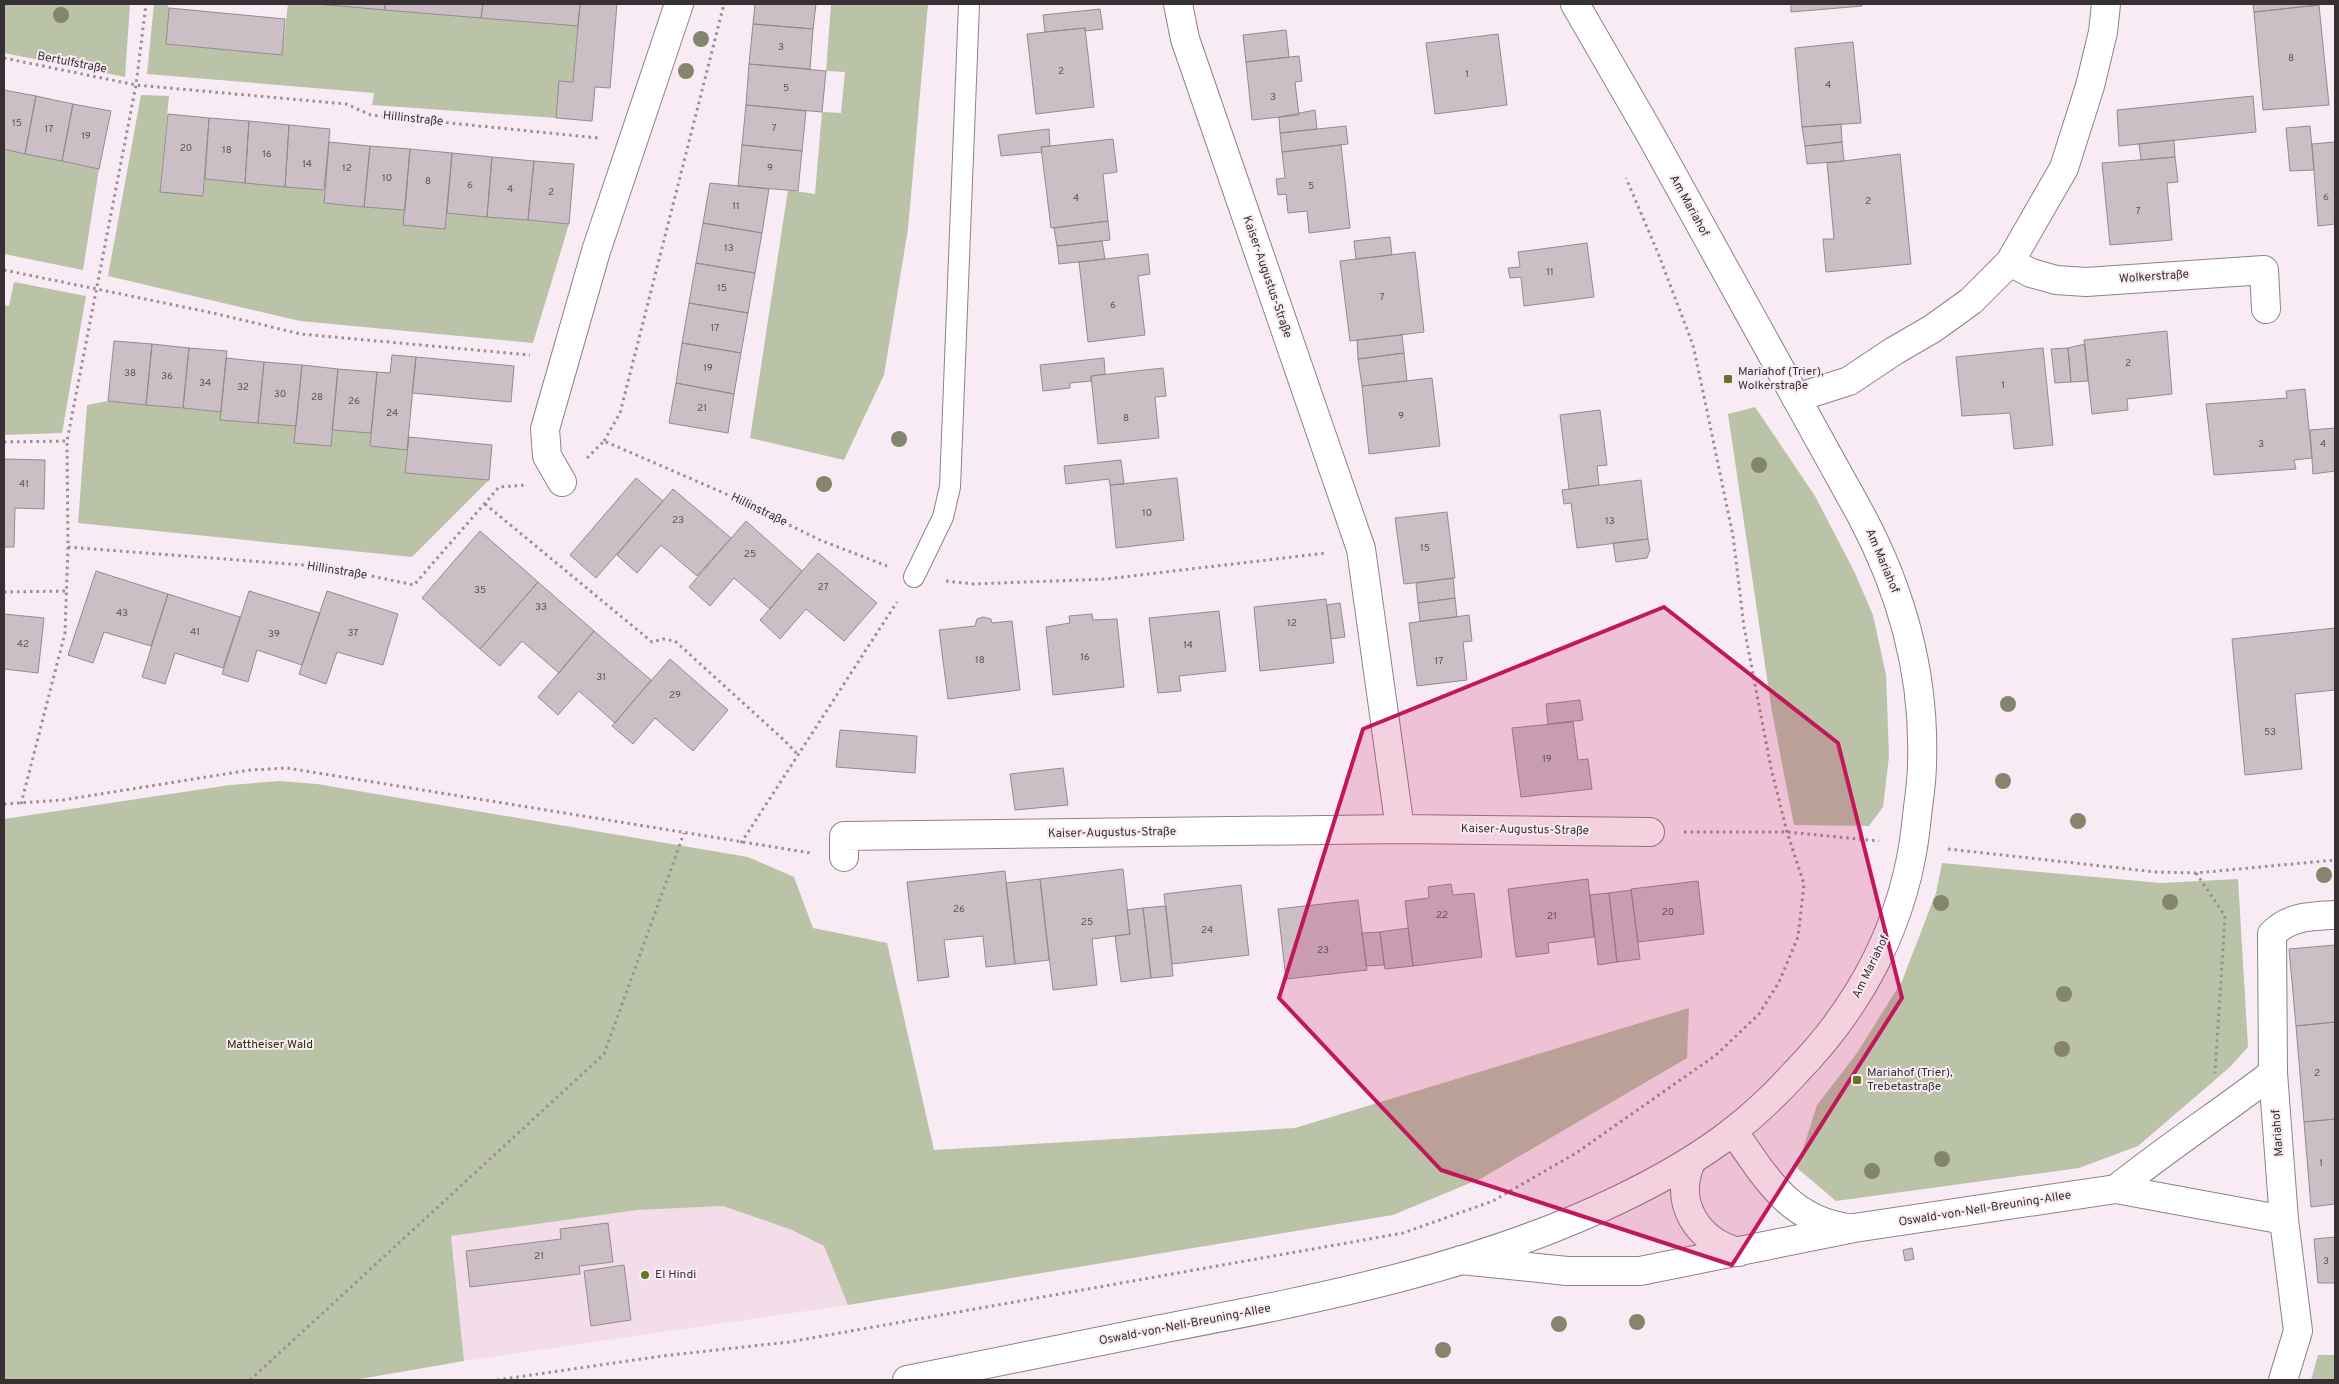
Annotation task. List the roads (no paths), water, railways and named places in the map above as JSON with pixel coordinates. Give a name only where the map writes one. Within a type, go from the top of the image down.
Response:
[{"type":"street","points":[[562,482],[547,456],[545,429],[564,358],[632,141],[679,4]]},
{"type":"street","name":"Kaiser-Augustus-Straße","points":[[1178,4],[1185,39],[1361,549],[1400,829]]},
{"type":"street","name":"Am Mariahof","points":[[1575,4],[1878,547],[1894,587],[1913,647],[1918,683],[1922,764],[1914,845],[1905,884],[1881,952],[1860,992],[1813,1056],[1733,1131]]},
{"type":"street","points":[[1796,398],[1849,381],[1894,351],[1932,329],[1971,301],[2010,262],[2064,168],[2090,86],[2103,32],[2106,4]]},
{"type":"street","name":"Wolkerstraße","points":[[2010,262],[2031,273],[2056,280],[2086,282],[2264,270],[2266,309]]},
{"type":"street","name":"Kaiser-Augustus-Straße","points":[[844,857],[844,836],[1400,829],[1650,832]]},
{"type":"street","name":"Mariahof","points":[[2283,1380],[2298,1331],[2284,1220],[2273,1073],[2272,934],[2281,925],[2303,916],[2335,914]]},
{"type":"street","points":[[2116,1189],[2161,1153],[2273,1073]]},
{"type":"street","name":"Oswald-von-Nell-Breuning-Allee","points":[[907,1380],[1295,1304],[1461,1260],[1567,1225],[1647,1186],[1692,1160],[1733,1131],[1764,1175],[1793,1207],[1812,1218],[1832,1226],[1854,1228]]},
{"type":"street","points":[[1692,1160],[1685,1181],[1684,1198],[1690,1215],[1704,1234],[1713,1242],[1724,1248],[1739,1252]]},
{"type":"street","name":"Oswald-von-Nell-Breuning-Allee","points":[[1461,1260],[1567,1271],[1640,1271],[1854,1228],[2116,1189],[2284,1220]]},
{"type":"lane","points":[[914,577],[944,517],[950,488],[969,4]]},
{"type":"place","name":"Mariahof (Trier), Wolkerstraße","points":[[1728,379]]},
{"type":"place","name":"Mariahof (Trier), Trebetastraße","points":[[1857,1080]]},
{"type":"place","name":"El Hindi","points":[[645,1275]]},
{"type":"park label","name":"Mattheiser Wald","points":[[270,1045]]}]
